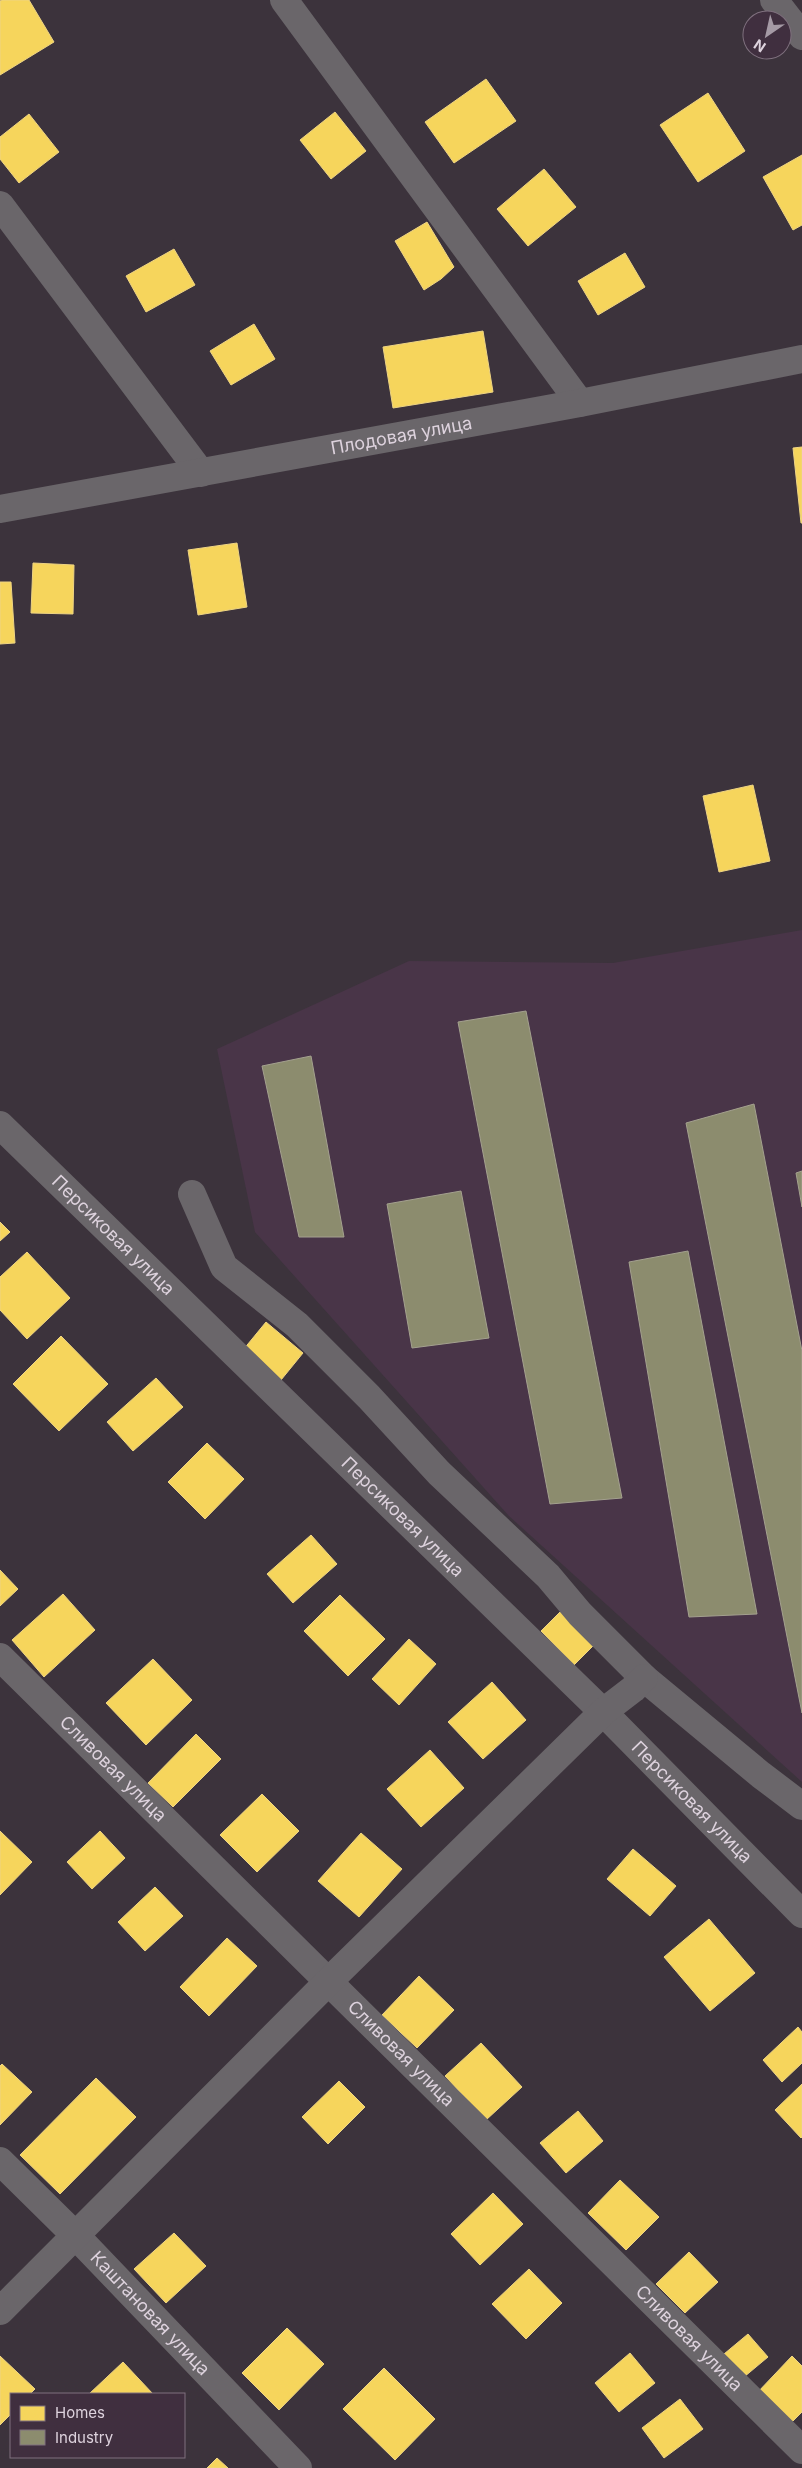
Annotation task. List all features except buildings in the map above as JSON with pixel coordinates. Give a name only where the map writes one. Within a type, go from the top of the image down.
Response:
[{"type":"street","points":[[284,0],[580,403]]},
{"type":"street","points":[[774,0],[802,36]]},
{"type":"street","points":[[0,205],[201,473]]},
{"type":"street","name":"Плодовая улица","points":[[0,510],[580,403],[802,359]]},
{"type":"street","name":"Персиковая улица","points":[[0,1126],[603,1712],[802,1914]]},
{"type":"street","points":[[192,1194],[224,1266],[297,1325],[369,1397],[439,1473],[548,1576],[580,1614],[644,1678],[802,1806]]},
{"type":"street","name":"Сливовая улица","points":[[0,1657],[802,2450]]},
{"type":"street","points":[[0,2311],[328,1982],[603,1712],[644,1678]]},
{"type":"street","name":"Каштановая улица","points":[[0,2161],[76,2236],[298,2468]]},
{"type":"shaded area","points":[[802,930],[802,1782],[509,1516],[255,1232],[217,1049],[409,961],[613,963]]}]
